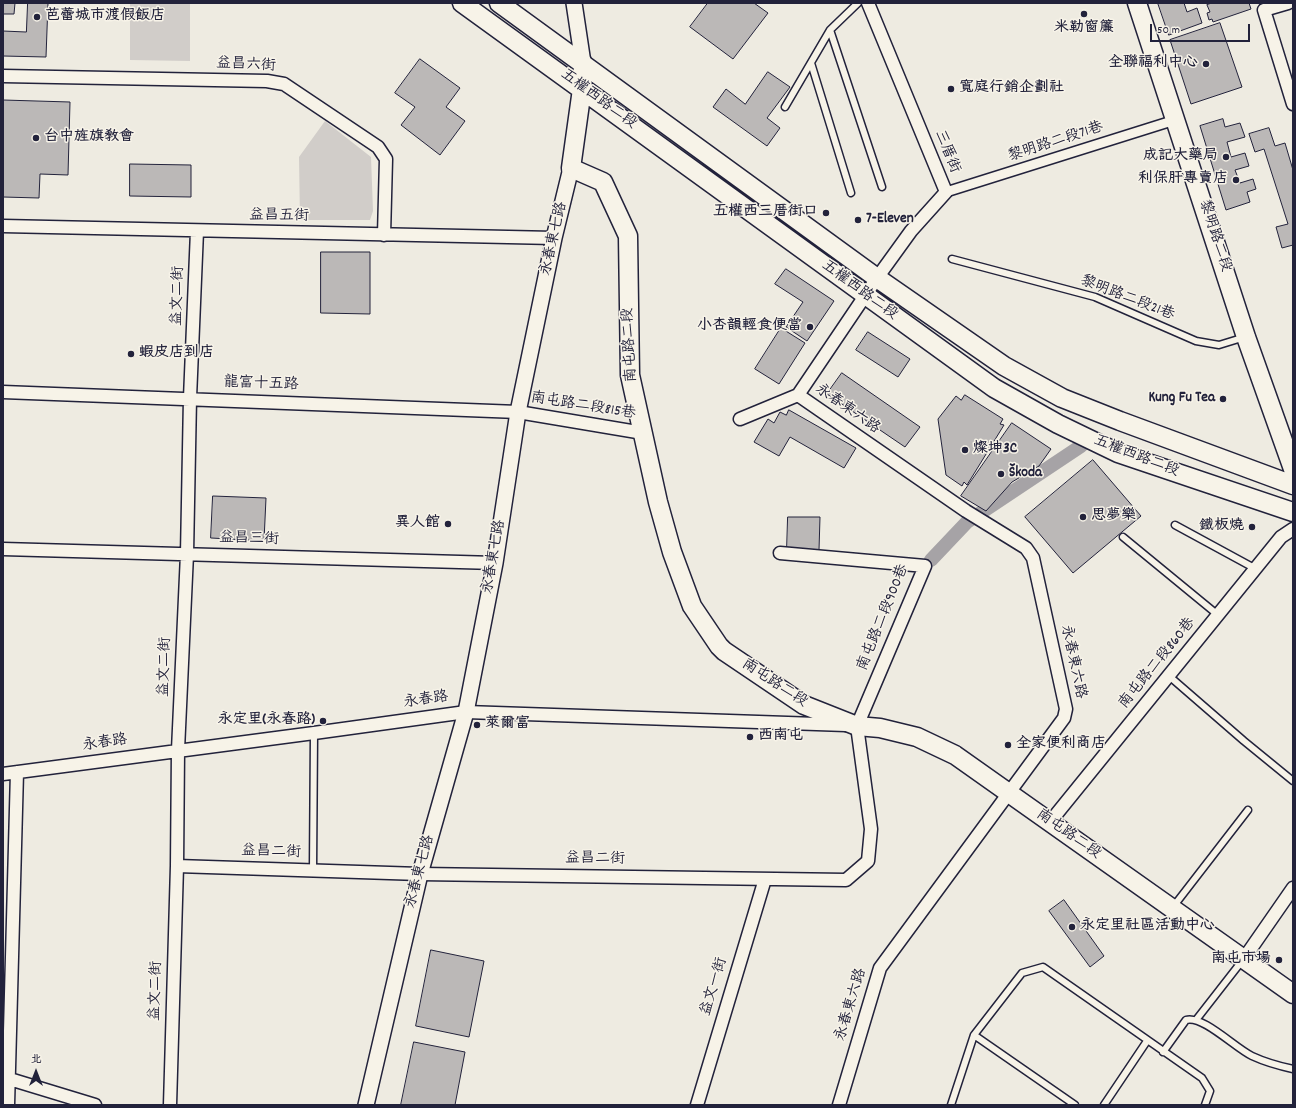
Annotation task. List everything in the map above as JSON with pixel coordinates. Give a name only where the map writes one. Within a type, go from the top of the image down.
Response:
[{"type":"main road","name":"五權西路二段","points":[[462,3],[994,388],[1058,424],[1118,453],[1293,512]]},
{"type":"main road","name":"五權西路二段","points":[[499,3],[876,278],[1004,366],[1062,398],[1120,422],[1293,485]]},
{"type":"main road","name":"黎明路二段","points":[[1137,3],[1246,336],[1293,469]]},
{"type":"main road","name":"永春東七路","points":[[571,168],[582,89],[583,63]]},
{"type":"main road","name":"南屯路二段","points":[[571,168],[603,182],[628,236],[630,375],[658,502],[672,552],[692,606],[719,646],[724,651],[804,705],[857,726],[896,731],[929,742],[955,755],[1293,994]]},
{"type":"street","name":"永春東七路","points":[[574,3],[583,63]]},
{"type":"street","name":"三厝街","points":[[798,395],[876,278],[911,231],[946,192],[868,3]]},
{"type":"street","points":[[1288,3],[1264,10],[1293,104]]},
{"type":"street","name":"益昌六街","points":[[3,76],[267,81],[284,84],[378,147],[386,159],[384,235]]},
{"type":"street","name":"黎明路二段71巷","points":[[946,192],[1175,120]]},
{"type":"street","name":"永春東七路","points":[[366,1105],[420,874],[466,712],[495,563],[518,412],[554,238],[571,168]]},
{"type":"street","name":"益昌五街","points":[[3,226],[554,238]]},
{"type":"street","name":"益文二街","points":[[170,1105],[177,866],[178,750],[187,554],[190,398],[197,231]]},
{"type":"street","name":"龍富十五路","points":[[3,392],[190,398],[518,412]]},
{"type":"street","name":"永春東六路","points":[[740,419],[798,395],[966,511],[1026,548],[1033,558],[1066,709],[1064,718],[1010,794],[880,968],[839,1105]]},
{"type":"street","name":"南屯路二段815巷","points":[[518,412],[643,433]]},
{"type":"street","name":"南屯路二段860巷","points":[[1050,822],[1281,537],[1293,529]]},
{"type":"street","name":"益昌三街","points":[[3,549],[495,563]]},
{"type":"street","name":"南屯路二段900巷","points":[[780,553],[925,566],[857,726]]},
{"type":"street","name":"永春路","points":[[3,774],[466,712],[857,726]]},
{"type":"street","name":"益昌二街","points":[[177,866],[420,874],[846,880],[868,861],[871,828],[857,726]]},
{"type":"street","points":[[8,1105],[6,1078],[17,772]]},
{"type":"street","name":"益文一街","points":[[697,1105],[765,879]]},
{"type":"street","points":[[1243,960],[1293,888]]},
{"type":"street","points":[[6,1078],[95,1105]]},
{"type":"lane","points":[[785,107],[830,30],[858,3]]},
{"type":"lane","points":[[830,30],[882,187]]},
{"type":"lane","points":[[811,63],[851,193]]},
{"type":"lane","name":"黎明路二段21巷","points":[[952,259],[1095,297],[1196,341],[1220,345],[1246,336]]},
{"type":"lane","points":[[1175,525],[1256,569]]},
{"type":"lane","points":[[1123,537],[1218,615]]},
{"type":"lane","points":[[1169,676],[1293,781]]},
{"type":"lane","points":[[313,870],[314,733]]},
{"type":"lane","points":[[1172,908],[1248,810]]},
{"type":"lane","points":[[1196,1020],[1243,960]]},
{"type":"lane","points":[[952,1105],[974,1035],[1022,974],[1043,967],[1202,1078],[1210,1091],[1205,1105]]},
{"type":"lane","points":[[1163,1052],[1186,1020],[1196,1020],[1252,1056],[1269,1063],[1293,1069]]},
{"type":"lane","points":[[974,1035],[1075,1105]]},
{"type":"lane","points":[[1104,1105],[1147,1041]]},
{"type":"shaded area","points":[[130,3],[190,3],[190,61],[130,60]]},
{"type":"shaded area","points":[[325,121],[371,157],[373,211],[370,220],[300,220],[299,157]]},
{"type":"building","name":"芭蕾城市渡假飯店","points":[[3,3],[15,3],[14,14],[3,14]]},
{"type":"building","name":"芭蕾城市渡假飯店","points":[[28,3],[48,3],[46,57],[3,56],[3,31],[26,32]]},
{"type":"building","points":[[708,3],[754,3],[768,13],[733,59],[690,27]]},
{"type":"building","points":[[1158,3],[1184,3],[1187,12],[1197,8],[1202,23],[1169,35]]},
{"type":"building","points":[[1212,3],[1249,3],[1251,9],[1213,22],[1212,19],[1209,20],[1207,13],[1210,12],[1207,5]]},
{"type":"building","name":"全聯福利中心","points":[[1220,23],[1242,87],[1191,104],[1170,40]]},
{"type":"building","points":[[420,59],[460,88],[446,107],[465,121],[440,155],[401,125],[415,107],[395,93]]},
{"type":"building","points":[[768,72],[790,87],[767,118],[780,128],[767,146],[713,107],[726,89],[745,104]]},
{"type":"building","name":"台中旌旗教會","points":[[3,100],[70,102],[68,175],[40,174],[39,198],[3,197]]},
{"type":"building","points":[[1223,119],[1225,127],[1240,123],[1245,137],[1227,142],[1231,157],[1245,153],[1249,166],[1235,170],[1240,183],[1253,179],[1256,189],[1247,192],[1250,202],[1226,210],[1200,126]]},
{"type":"building","points":[[1269,128],[1275,146],[1285,143],[1293,170],[1293,245],[1282,248],[1276,227],[1288,224],[1264,149],[1255,152],[1249,134]]},
{"type":"building","points":[[130,164],[191,165],[191,197],[130,196]]},
{"type":"building","points":[[321,252],[370,252],[370,314],[321,313]]},
{"type":"building","points":[[786,269],[834,301],[807,341],[786,327],[803,302],[775,284]]},
{"type":"building","points":[[781,328],[805,343],[779,384],[755,369]]},
{"type":"building","points":[[868,332],[910,359],[898,377],[856,350]]},
{"type":"building","points":[[842,373],[920,427],[905,447],[827,394]]},
{"type":"building","name":"燦坤3C","points":[[965,395],[1003,419],[1000,424],[1004,425],[967,485],[964,482],[962,486],[946,475],[938,419],[956,396],[961,400]]},
{"type":"building","points":[[789,410],[856,448],[844,468],[790,437],[779,456],[754,442],[768,419],[774,423],[780,412],[786,415]]},
{"type":"building","name":"Škoda","points":[[1012,423],[1051,449],[1039,466],[1012,482],[986,511],[961,496]]},
{"type":"building","name":"思夢樂","points":[[1093,460],[1141,516],[1073,573],[1025,517]]},
{"type":"building","points":[[213,496],[266,498],[264,541],[211,538]]},
{"type":"building","points":[[788,517],[820,517],[819,550],[787,549]]},
{"type":"building","name":"永定里社區活動中心","points":[[1064,900],[1104,956],[1090,967],[1049,911]]},
{"type":"building","points":[[431,950],[484,961],[469,1037],[416,1026]]},
{"type":"building","points":[[414,1042],[465,1052],[455,1105],[401,1105]]},
{"type":"waterway","points":[[931,560],[967,522],[1081,446]]},
{"type":"place","name":"米勒窗簾","points":[[1084,14]]},
{"type":"place","name":"芭蕾城市渡假飯店","points":[[37,17]]},
{"type":"place","name":"全聯福利中心","points":[[1206,64]]},
{"type":"place","name":"寬庭行銷企劃社","points":[[951,89]]},
{"type":"place","name":"台中旌旗教會","points":[[36,138]]},
{"type":"place","name":"成記大藥局","points":[[1226,157]]},
{"type":"place","name":"利保肝專賣店","points":[[1236,180]]},
{"type":"place","name":"五權西三厝街口","points":[[826,213]]},
{"type":"place","name":"7-Eleven","points":[[858,220]]},
{"type":"place","name":"小杏韻輕食便當","points":[[810,327]]},
{"type":"place","name":"蝦皮店到店","points":[[131,354]]},
{"type":"place","name":"Kung Fu Tea","points":[[1223,399]]},
{"type":"place","name":"燦坤3C","points":[[965,450]]},
{"type":"place","name":"Škoda","points":[[1001,474]]},
{"type":"place","name":"思夢樂","points":[[1083,517]]},
{"type":"place","name":"異人館","points":[[448,524]]},
{"type":"place","name":"鐵板燒","points":[[1252,527]]},
{"type":"place","name":"永定里(永春路)","points":[[323,721]]},
{"type":"place","name":"萊爾富","points":[[477,725]]},
{"type":"place","name":"西南屯","points":[[750,737]]},
{"type":"place","name":"全家便利商店","points":[[1008,745]]},
{"type":"place","name":"永定里社區活動中心","points":[[1072,927]]},
{"type":"place","name":"南屯市場","points":[[1279,960]]}]
